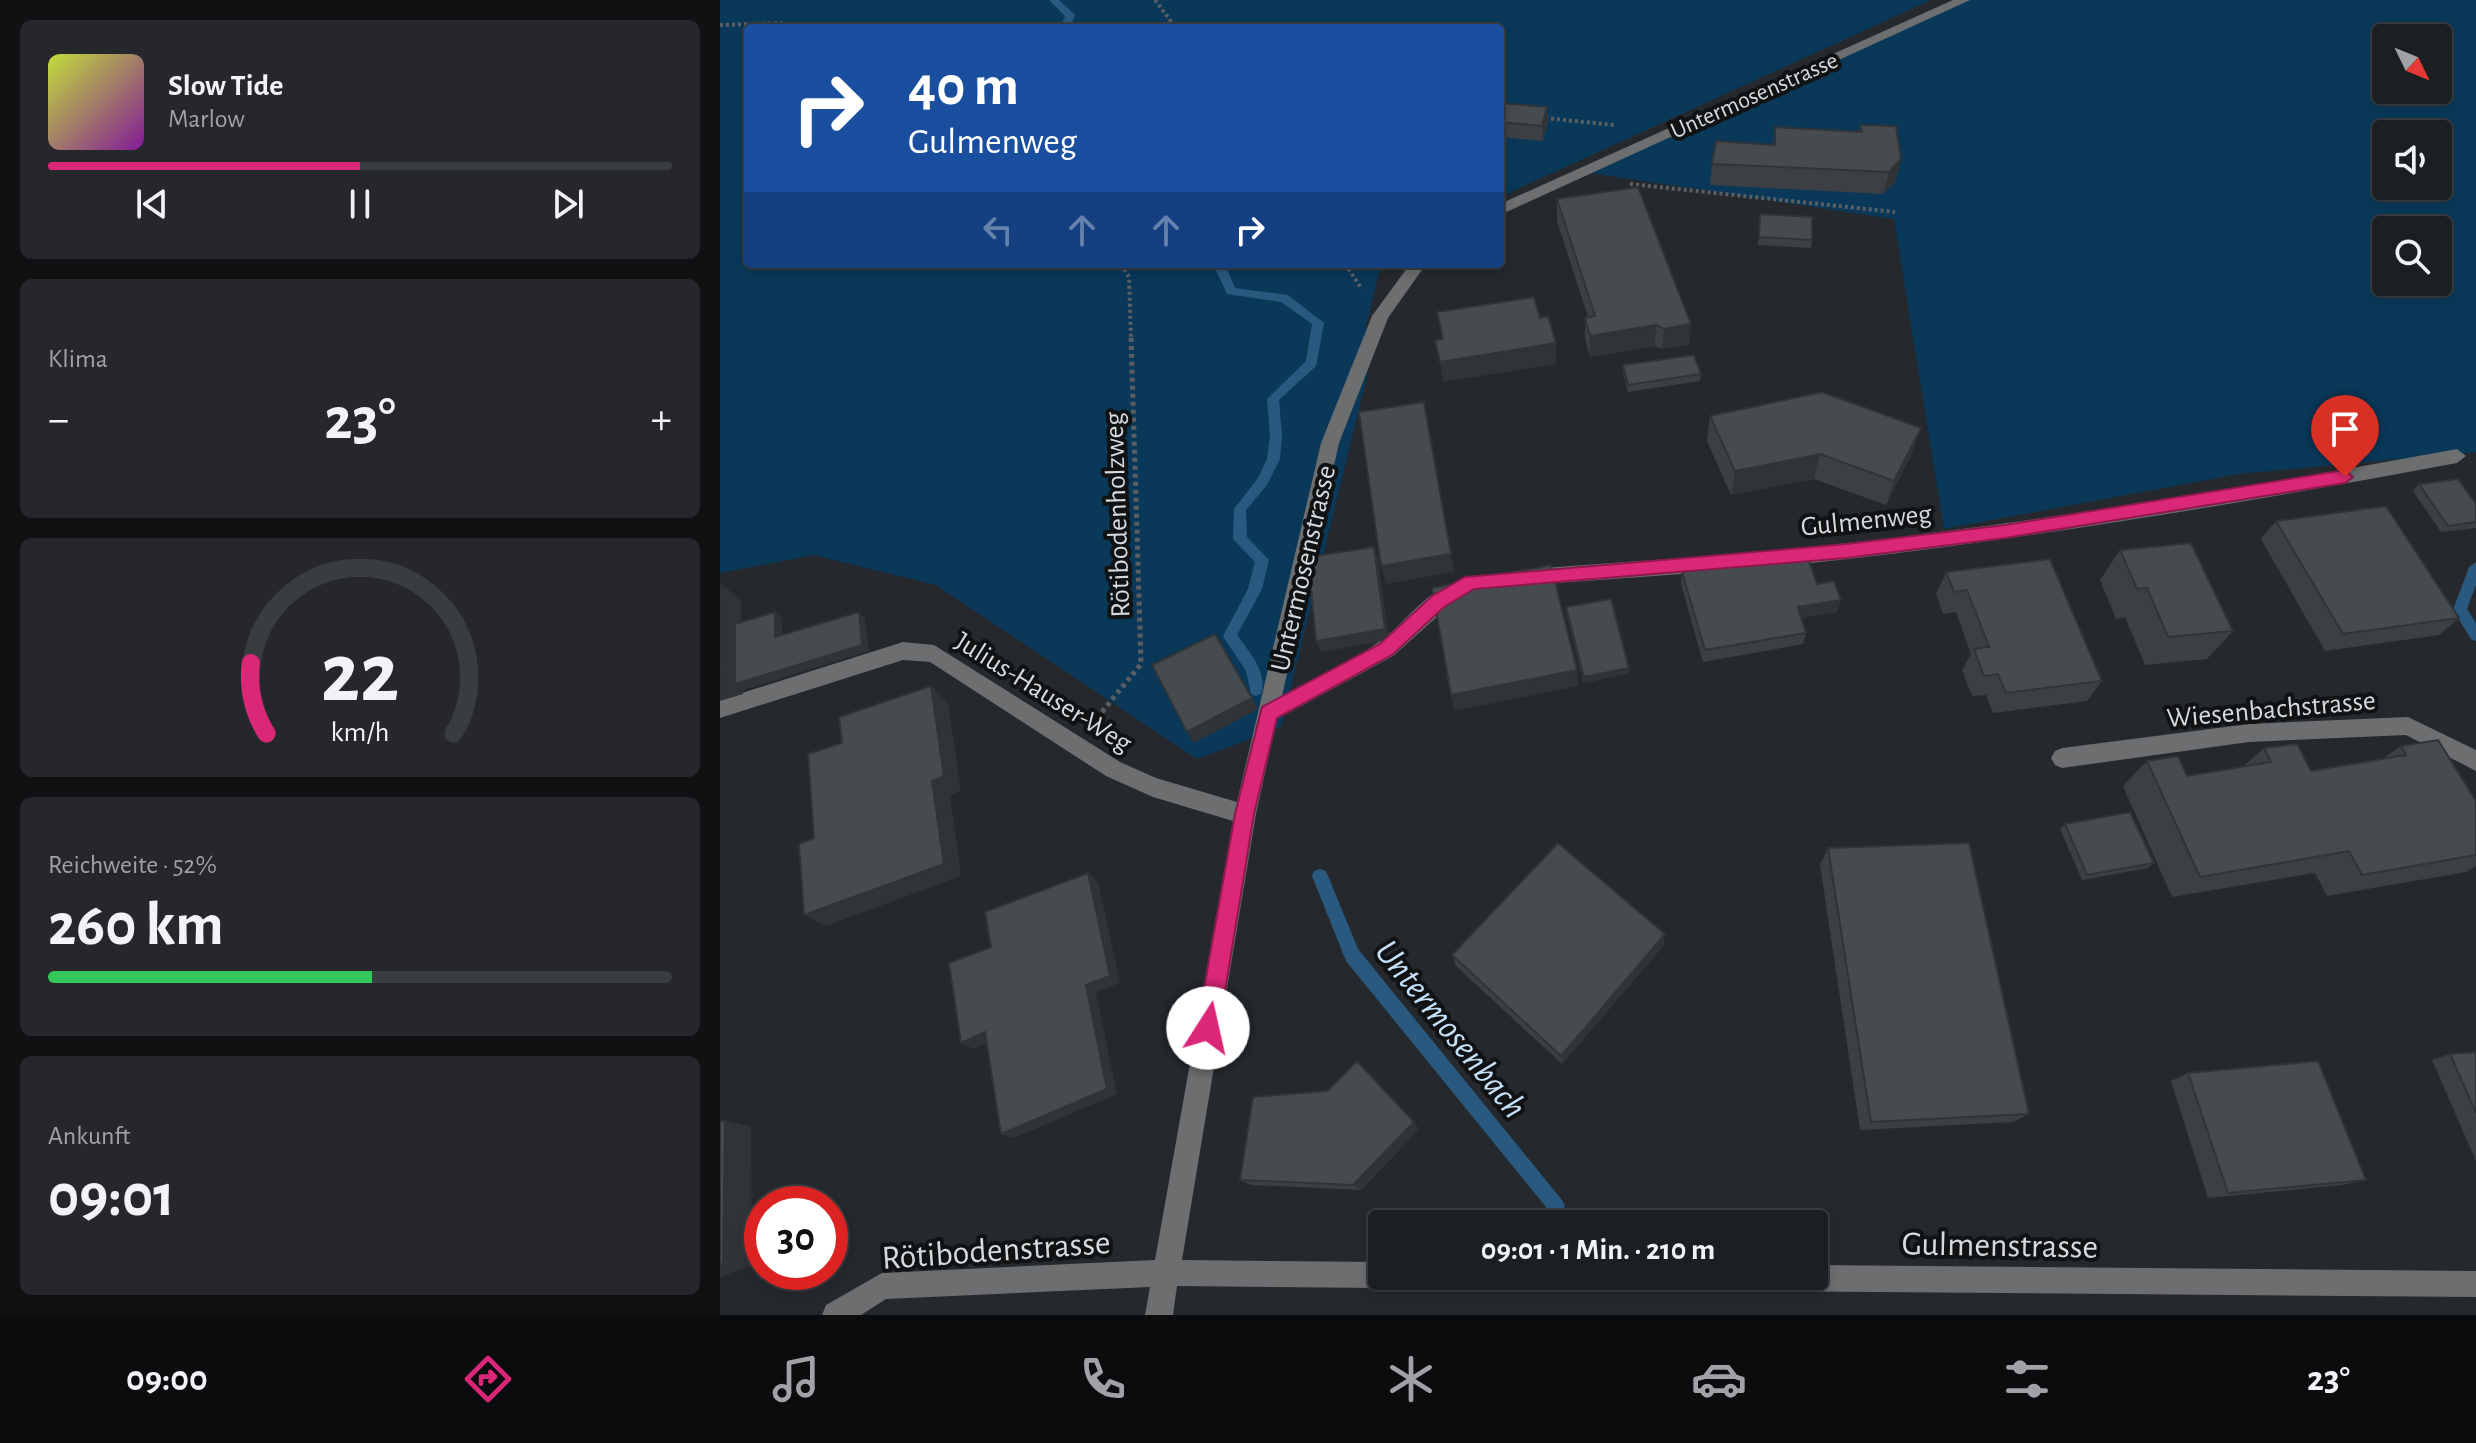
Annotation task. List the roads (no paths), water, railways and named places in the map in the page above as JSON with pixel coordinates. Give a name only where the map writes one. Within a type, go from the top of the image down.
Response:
[{"type":"street","name":"Untermosenstrasse","points":[[1504,208],[1964,0]]},
{"type":"street","name":"Untermosenstrasse","points":[[1159,1315],[1245,814],[1330,443],[1380,316],[1415,268]]},
{"type":"street","name":"Gulmenweg","points":[[1516,578],[1846,551],[2005,531],[2262,493],[2457,456]]},
{"type":"street","points":[[1269,713],[1386,650],[1438,602],[1471,582]]},
{"type":"street","name":"Julius-Hauser-Weg","points":[[720,709],[903,651],[934,654],[1113,769],[1153,787],[1245,814]]},
{"type":"street","name":"Wiesenbachstrasse","points":[[2062,758],[2249,733],[2408,726],[2476,761]]},
{"type":"street","points":[[1167,1273],[1368,1275]]},
{"type":"street","name":"Rötibodenstrasse","points":[[836,1315],[882,1286],[1167,1273]]},
{"type":"street","name":"Gulmenstrasse","points":[[1828,1279],[2476,1284]]},
{"type":"waterway","name":"Untermosenbach","points":[[1054,0],[1070,15],[1067,24]]},
{"type":"waterway","name":"Untermosenbach","points":[[1221,268],[1231,291],[1284,298],[1318,323],[1312,363],[1273,399],[1276,435],[1273,459],[1262,481],[1240,509],[1240,539],[1262,560],[1255,589],[1230,636],[1253,669],[1256,690]]},
{"type":"waterway","points":[[2476,567],[2460,610],[2476,635]]},
{"type":"waterway","name":"Untermosenbach","points":[[1320,876],[1352,955],[1556,1206]]}]
